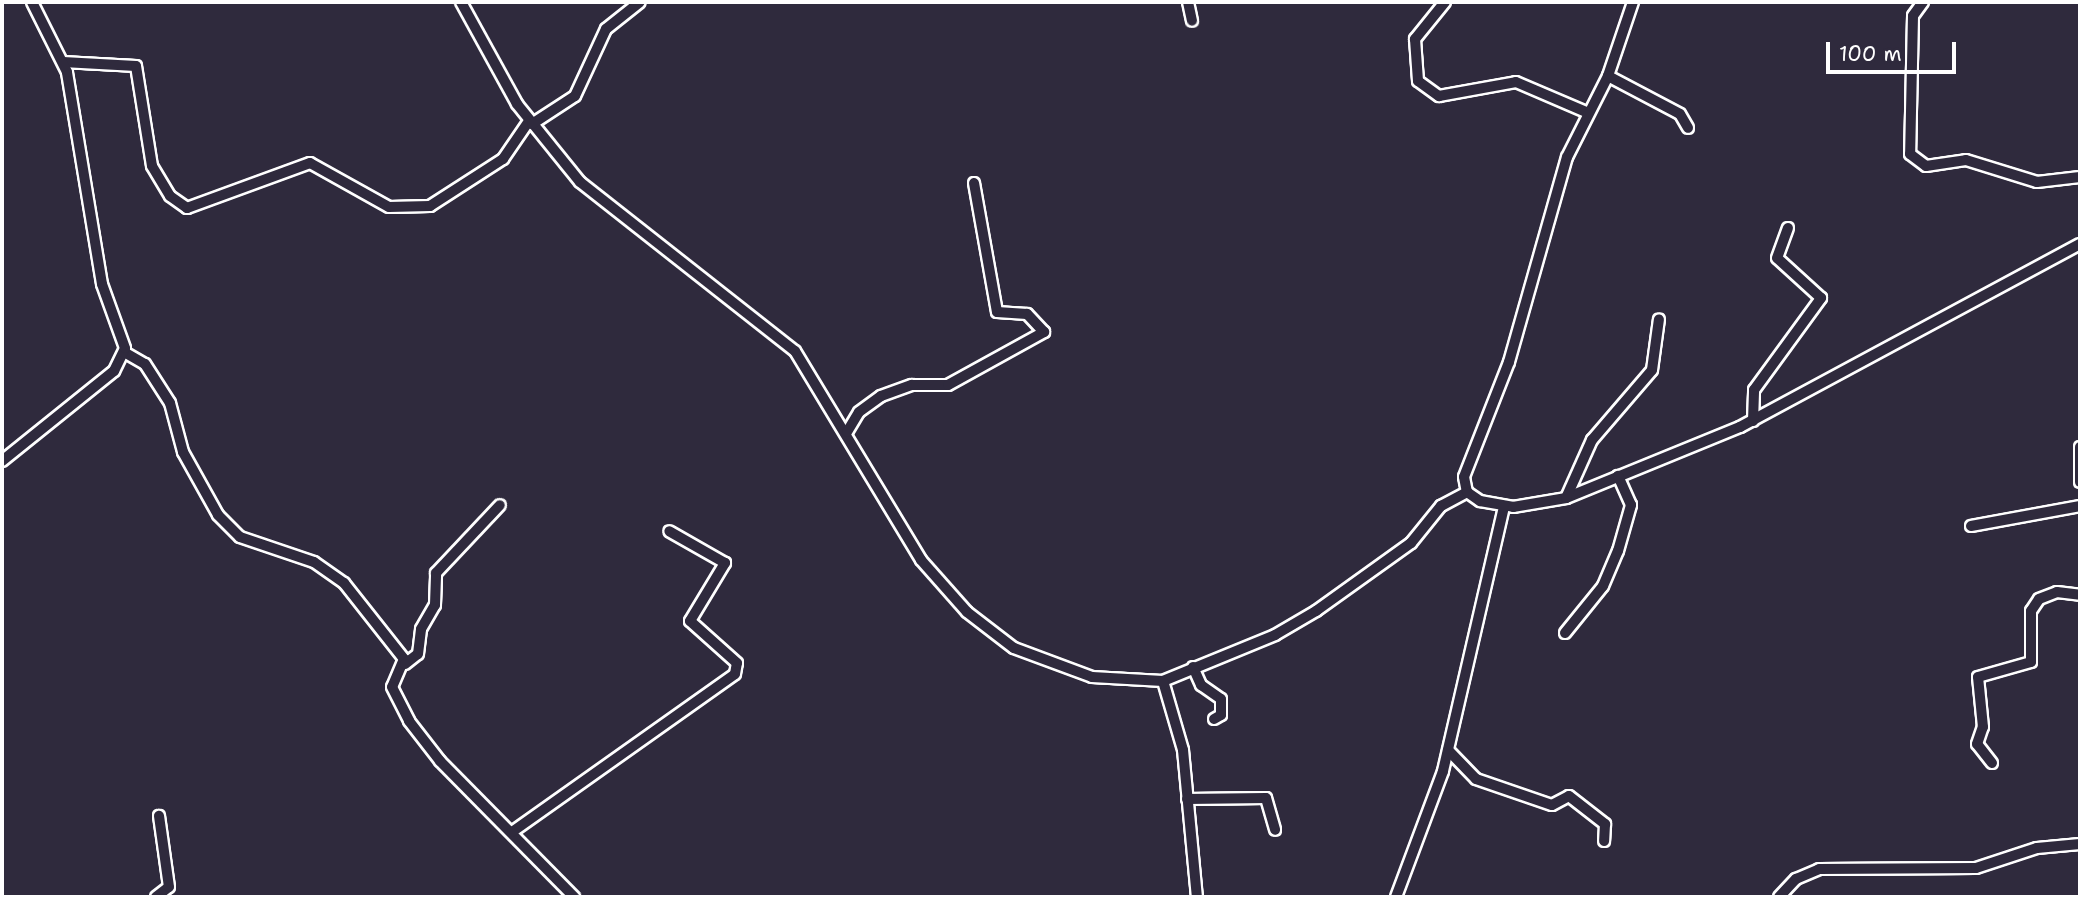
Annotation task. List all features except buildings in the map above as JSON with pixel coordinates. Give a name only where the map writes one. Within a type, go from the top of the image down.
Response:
[{"type":"street","points":[[32,2],[63,62],[102,284],[124,352],[145,364],[170,403],[183,452],[230,528],[255,545],[329,571],[405,664]]},
{"type":"street","points":[[461,2],[531,122],[593,194],[795,351],[847,432],[921,561],[1004,642],[1092,677],[1163,681],[1275,635],[1316,611],[1411,543],[1441,506],[1467,492],[1504,506],[1566,498],[1618,477],[1753,421],[2080,244]]},
{"type":"street","points":[[63,62],[136,66],[152,166],[170,196],[187,208],[310,163],[389,207],[430,206],[503,159],[531,122],[570,102],[606,29],[640,2]]},
{"type":"street","points":[[1188,2],[1192,21]]},
{"type":"street","points":[[1445,2],[1415,39],[1418,81],[1439,96],[1516,82],[1586,113]]},
{"type":"street","points":[[1467,492],[1464,477],[1509,362],[1586,113],[1608,76],[1633,2]]},
{"type":"street","points":[[1923,2],[1913,16],[1910,154],[1926,166],[1966,160],[2037,182],[2080,177]]},
{"type":"street","points":[[1608,76],[1680,114],[1688,128]]},
{"type":"street","points":[[847,432],[859,412],[881,396],[912,385],[948,385],[1044,332],[1027,314],[997,312],[974,183]]},
{"type":"street","points":[[1753,421],[1754,390],[1821,298],[1777,258],[1788,228]]},
{"type":"street","points":[[1566,498],[1592,440],[1652,370],[1659,319]]},
{"type":"street","points":[[2,461],[89,393],[124,352]]},
{"type":"street","points":[[2080,447],[2080,482]]},
{"type":"street","points":[[1565,633],[1603,586],[1618,551],[1632,505],[1618,477]]},
{"type":"street","points":[[500,505],[436,573],[435,605],[421,629],[418,654],[405,664],[392,687],[395,702],[440,761],[512,832],[571,897]]},
{"type":"street","points":[[1396,897],[1412,865],[1448,750],[1504,506]]},
{"type":"street","points":[[1971,526],[2080,506]]},
{"type":"street","points":[[512,832],[736,674],[737,663],[690,621],[725,563],[669,531]]},
{"type":"street","points":[[1992,763],[1977,744],[1983,727],[1978,677],[2031,662],[2031,611],[2039,599],[2057,592],[2080,595]]},
{"type":"street","points":[[1193,667],[1200,685],[1221,699],[1221,715],[1214,719]]},
{"type":"street","points":[[1163,681],[1181,739],[1197,897]]},
{"type":"street","points":[[1448,750],[1476,779],[1552,805],[1569,796],[1605,824],[1604,841]]},
{"type":"street","points":[[1187,799],[1266,798],[1275,830]]},
{"type":"street","points":[[156,897],[169,887],[159,816]]},
{"type":"street","points":[[1779,897],[1796,879],[1819,869],[1914,866],[1976,868],[2037,848],[2080,844]]}]
